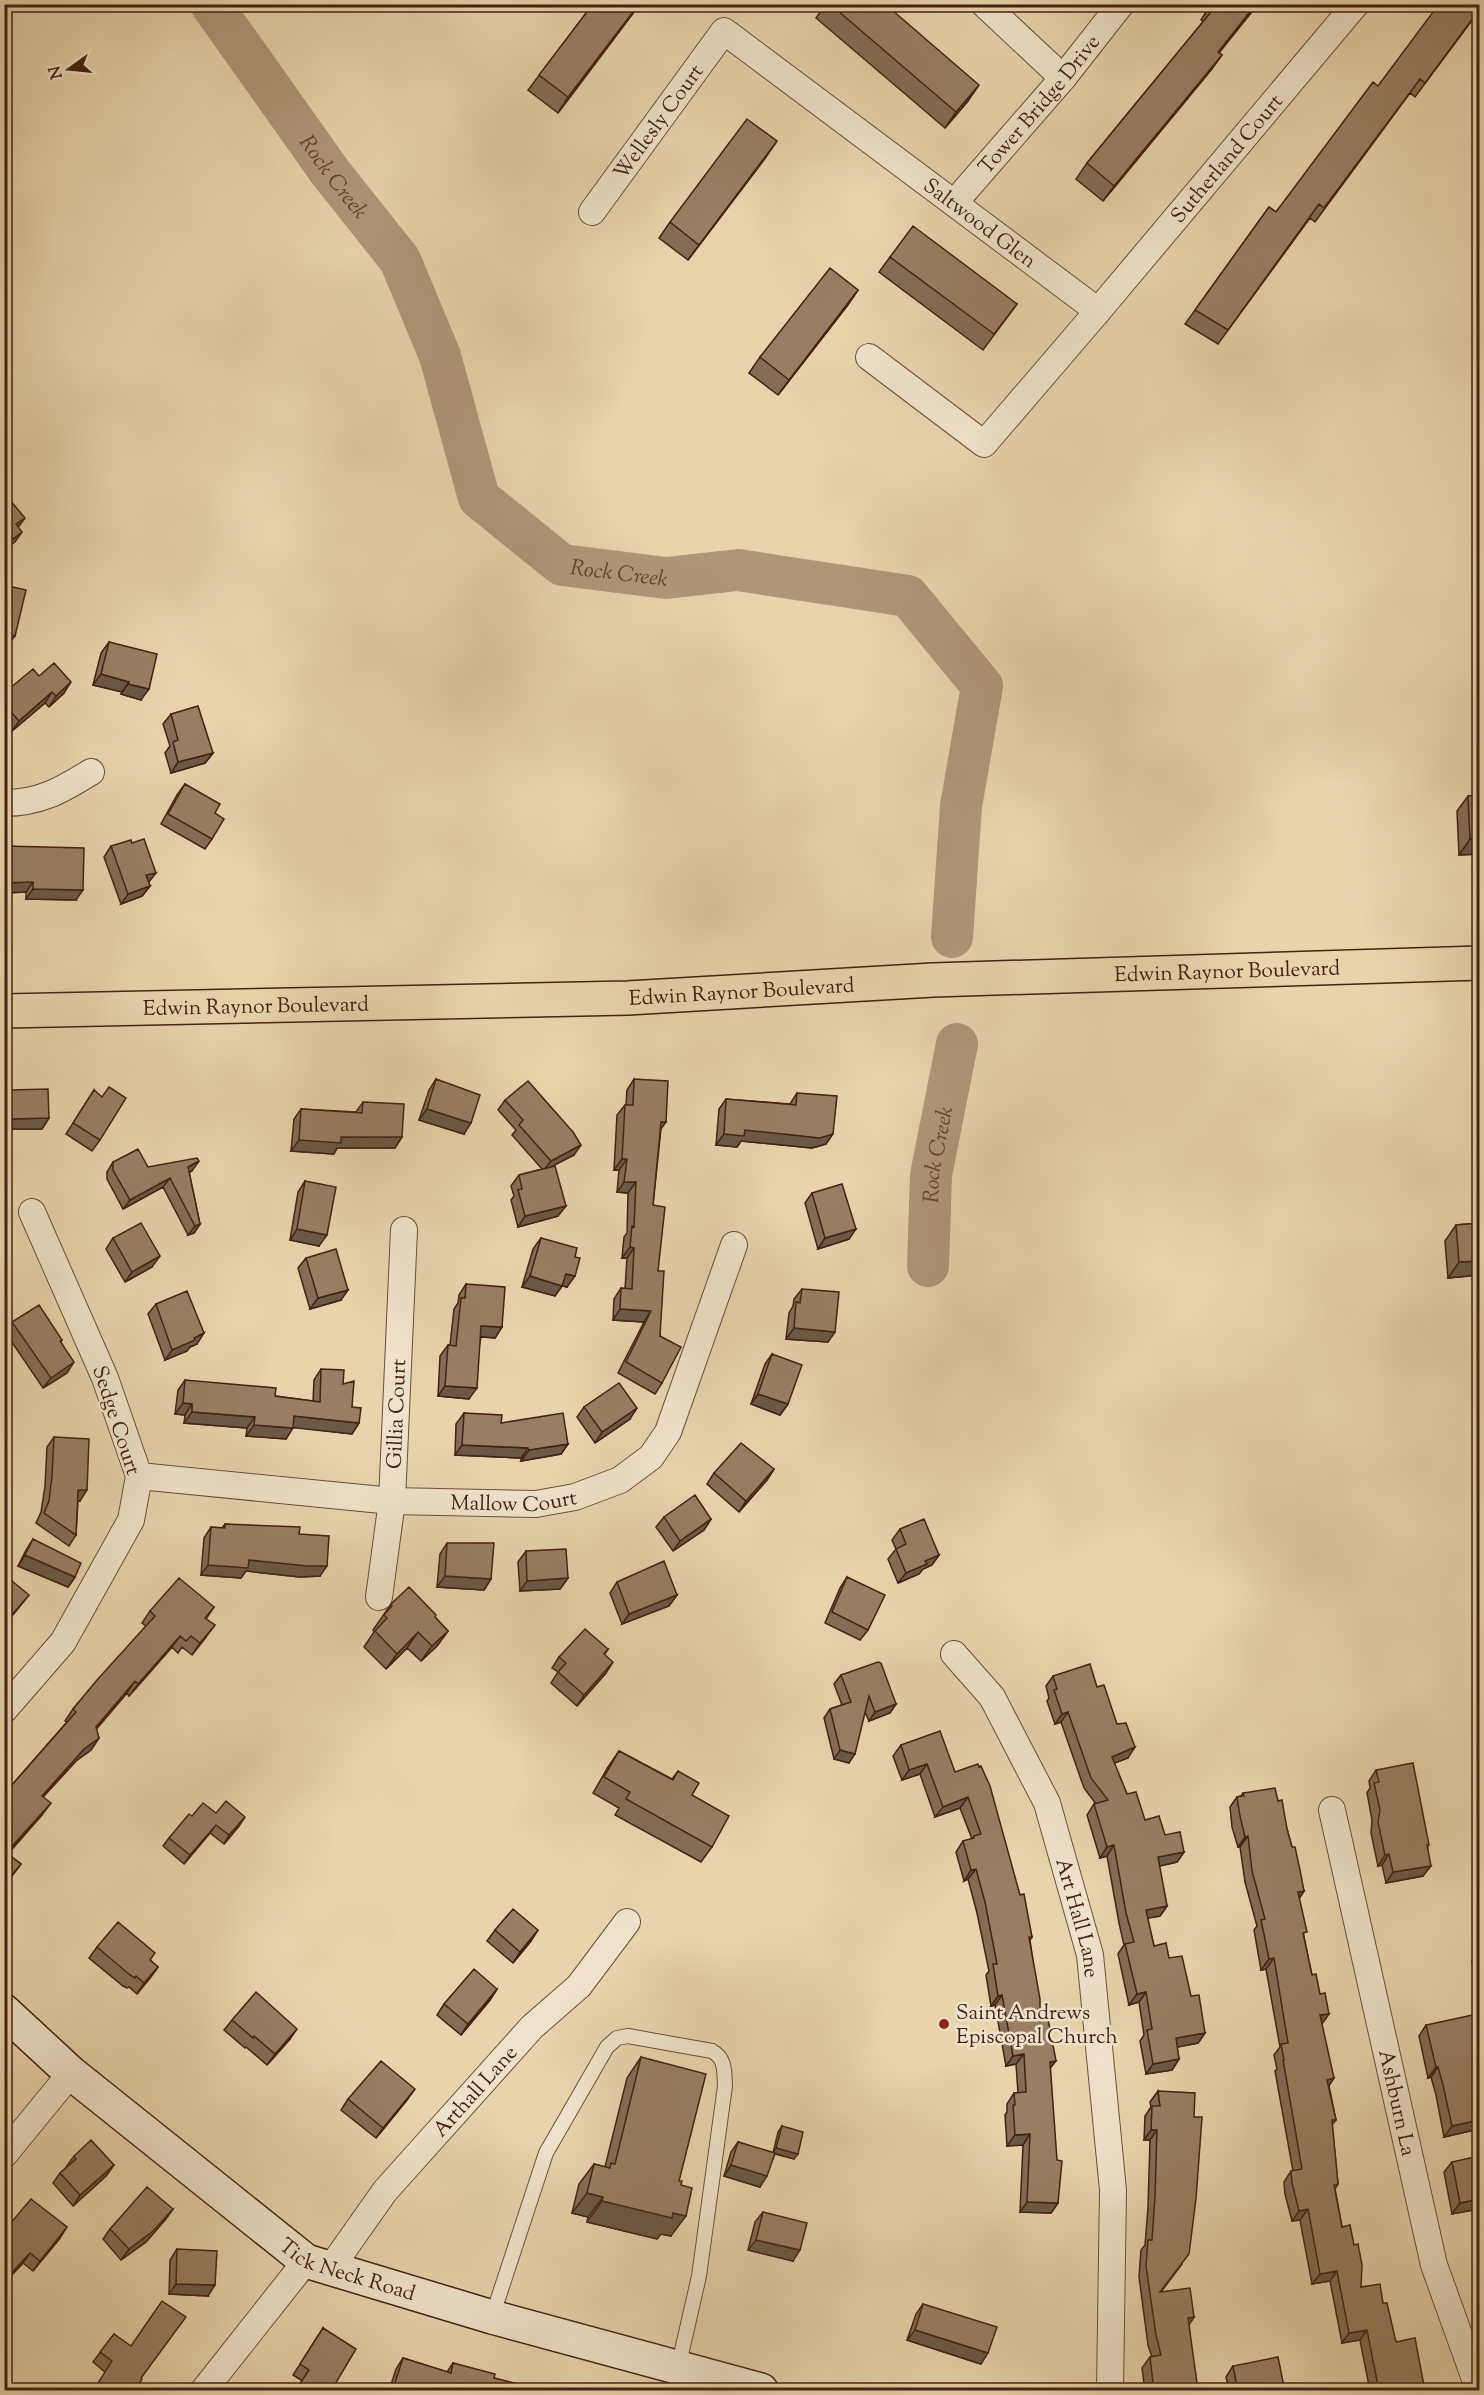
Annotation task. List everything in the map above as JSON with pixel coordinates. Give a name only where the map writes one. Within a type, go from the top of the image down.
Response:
[{"type":"main road","name":"Edwin Raynor Boulevard","points":[[4,1011],[628,998],[933,980],[1479,963]]},
{"type":"street","points":[[984,4],[1063,78]]},
{"type":"street","name":"Tower Bridge Drive","points":[[955,202],[1063,78],[1121,4]]},
{"type":"street","name":"Sutherland Court","points":[[1098,312],[1356,4]]},
{"type":"street","name":"Saltwood Glen","points":[[724,31],[955,202],[1098,312]]},
{"type":"street","name":"Wellesly Court","points":[[592,212],[724,31]]},
{"type":"street","points":[[869,357],[984,444],[1098,312]]},
{"type":"street","points":[[4,803],[26,803],[58,792],[91,772]]},
{"type":"street","name":"Sedge Court","points":[[4,1710],[63,1642],[131,1520],[139,1476],[105,1378],[32,1212]]},
{"type":"street","name":"Gillia Court","points":[[379,1597],[392,1501],[404,1230]]},
{"type":"street","name":"Mallow Court","points":[[139,1476],[392,1501],[536,1504],[575,1497],[620,1480],[651,1457],[669,1432],[734,1245]]},
{"type":"street","name":"Art Hall Lane","points":[[954,1654],[992,1697],[1047,1803],[1090,1955],[1113,2190],[1110,2391]]},
{"type":"street","name":"Ashburn La","points":[[1332,1810],[1434,2265],[1479,2391]]},
{"type":"street","name":"Arthall Lane","points":[[204,2391],[532,2027],[579,1986],[627,1922]]},
{"type":"street","name":"Tick Neck Road","points":[[4,2011],[71,2073],[318,2265],[492,2317],[761,2391]]},
{"type":"street","points":[[4,2155],[71,2073]]},
{"type":"lane","points":[[492,2317],[546,2153],[607,2047],[617,2038],[628,2036],[712,2051],[720,2056],[724,2065],[725,2086],[699,2276],[678,2368]]},
{"type":"building","points":[[593,4],[639,4],[568,97],[539,75]]},
{"type":"building","points":[[830,4],[885,4],[979,85],[956,112]]},
{"type":"building","points":[[1212,4],[1256,4],[1218,52],[1222,55],[1114,186],[1087,163],[1215,7]]},
{"type":"building","points":[[1439,4],[1479,4],[1479,10],[1425,83],[1420,79],[1324,208],[1319,204],[1228,330],[1195,310],[1269,207],[1276,212],[1373,82],[1378,86]]},
{"type":"building","points":[[747,119],[777,141],[699,245],[670,222]]},
{"type":"building","points":[[913,226],[1017,304],[994,334],[890,257]]},
{"type":"building","points":[[830,268],[858,290],[789,380],[760,357]]},
{"type":"building","points":[[4,493],[25,518],[16,524],[22,532],[4,546]]},
{"type":"building","points":[[4,585],[26,590],[15,636],[4,633]]},
{"type":"building","points":[[109,642],[157,654],[149,689],[101,674]]},
{"type":"building","points":[[54,663],[71,682],[56,696],[52,692],[19,721],[4,704],[4,693],[33,669],[39,676]]},
{"type":"building","points":[[198,706],[213,753],[178,762],[173,742],[178,740],[171,714]]},
{"type":"building","points":[[185,784],[220,804],[215,813],[224,819],[212,839],[168,814]]},
{"type":"building","points":[[1479,795],[1479,839],[1470,839],[1468,796]]},
{"type":"building","points":[[144,839],[156,873],[146,875],[150,886],[128,894],[111,846]]},
{"type":"building","points":[[4,846],[84,848],[83,890],[33,889],[33,882],[4,883]]},
{"type":"building","points":[[436,1079],[480,1095],[471,1123],[427,1109]]},
{"type":"building","points":[[634,1079],[668,1081],[666,1122],[661,1122],[653,1205],[665,1207],[658,1271],[664,1271],[660,1336],[681,1347],[662,1383],[626,1362],[651,1311],[620,1309],[621,1288],[632,1289],[634,1248],[630,1247],[632,1226],[634,1227],[636,1182],[624,1182],[627,1159],[622,1159],[625,1105],[633,1105]]},
{"type":"building","points":[[528,1081],[573,1132],[581,1145],[551,1161],[519,1125],[523,1120],[505,1100]]},
{"type":"building","points":[[109,1087],[126,1098],[100,1140],[73,1123],[94,1090],[102,1097]]},
{"type":"building","points":[[48,1089],[49,1118],[11,1119],[10,1090]]},
{"type":"building","points":[[797,1093],[837,1096],[833,1134],[820,1138],[745,1130],[744,1136],[724,1134],[726,1099],[796,1105]]},
{"type":"building","points":[[363,1102],[404,1104],[402,1137],[341,1137],[341,1143],[299,1140],[301,1109],[362,1113]]},
{"type":"building","points":[[138,1149],[148,1167],[197,1158],[199,1161],[188,1167],[200,1224],[195,1226],[170,1178],[130,1200],[113,1170],[113,1162]]},
{"type":"building","points":[[555,1166],[566,1206],[525,1216],[518,1190],[522,1189],[519,1175]]},
{"type":"building","points":[[305,1181],[336,1187],[327,1235],[297,1229]]},
{"type":"building","points":[[842,1184],[856,1229],[825,1238],[812,1193]]},
{"type":"building","points":[[141,1223],[160,1256],[132,1272],[113,1238]]},
{"type":"building","points":[[1479,1223],[1479,1261],[1459,1262],[1456,1225]]},
{"type":"building","points":[[541,1238],[577,1248],[575,1257],[580,1258],[575,1276],[566,1274],[562,1286],[530,1276]]},
{"type":"building","points":[[336,1249],[348,1290],[318,1298],[306,1258]]},
{"type":"building","points":[[466,1284],[505,1287],[502,1327],[481,1326],[477,1388],[445,1386],[448,1345],[456,1346],[461,1298],[465,1298]]},
{"type":"building","points":[[802,1289],[839,1292],[835,1332],[794,1328],[796,1302],[800,1303]]},
{"type":"building","points":[[187,1291],[204,1333],[194,1338],[195,1340],[172,1350],[156,1304]]},
{"type":"building","points":[[39,1305],[74,1362],[51,1378],[12,1322]]},
{"type":"building","points":[[772,1354],[802,1365],[788,1404],[758,1394]]},
{"type":"building","points":[[321,1369],[344,1370],[343,1384],[354,1381],[352,1407],[361,1408],[359,1423],[294,1416],[293,1428],[254,1425],[255,1417],[192,1412],[192,1404],[183,1403],[185,1380],[276,1388],[275,1396],[320,1402]]},
{"type":"building","points":[[619,1383],[637,1408],[602,1432],[584,1407]]},
{"type":"building","points":[[464,1413],[502,1415],[501,1423],[563,1413],[568,1444],[529,1450],[528,1448],[462,1445]]},
{"type":"building","points":[[54,1437],[89,1439],[87,1490],[78,1490],[76,1535],[44,1513],[49,1501]]},
{"type":"building","points":[[741,1443],[774,1469],[746,1501],[714,1473]]},
{"type":"building","points":[[695,1495],[711,1519],[680,1541],[664,1517]]},
{"type":"building","points":[[924,1519],[939,1555],[925,1561],[927,1564],[906,1573],[896,1549],[906,1544],[900,1529]]},
{"type":"building","points":[[225,1524],[300,1527],[299,1534],[329,1536],[327,1566],[249,1560],[248,1568],[208,1565],[211,1527],[225,1528]]},
{"type":"building","points":[[33,1539],[81,1563],[75,1577],[25,1555]]},
{"type":"building","points":[[447,1543],[494,1543],[491,1579],[445,1576]]},
{"type":"building","points":[[566,1549],[568,1578],[527,1581],[526,1551]]},
{"type":"building","points":[[664,1561],[677,1595],[629,1614],[617,1582]]},
{"type":"building","points":[[6,1576],[29,1595],[4,1624],[4,1578]]},
{"type":"building","points":[[847,1577],[885,1595],[868,1630],[832,1612]]},
{"type":"building","points":[[179,1578],[214,1607],[205,1618],[215,1625],[200,1643],[191,1636],[186,1641],[180,1636],[138,1684],[135,1681],[96,1727],[99,1738],[84,1749],[42,1796],[51,1803],[6,1853],[21,1864],[6,1882],[4,1881],[4,1794],[76,1712],[73,1709],[97,1680],[155,1616],[150,1611]]},
{"type":"building","points":[[409,1587],[448,1631],[432,1646],[418,1632],[397,1654],[375,1631],[387,1618],[384,1615],[392,1606],[391,1604]]},
{"type":"building","points":[[585,1629],[608,1649],[604,1654],[613,1662],[584,1695],[558,1672],[566,1663],[559,1657]]},
{"type":"building","points":[[878,1662],[881,1663],[896,1704],[875,1712],[869,1696],[855,1754],[840,1750],[830,1709],[851,1702],[841,1675]]},
{"type":"building","points":[[1090,1664],[1097,1687],[1104,1685],[1117,1724],[1126,1723],[1135,1747],[1112,1757],[1127,1794],[1136,1792],[1145,1820],[1159,1816],[1165,1835],[1180,1832],[1184,1852],[1158,1857],[1167,1906],[1146,1910],[1154,1946],[1166,1943],[1169,1958],[1182,1956],[1191,1996],[1199,1995],[1205,2033],[1176,2038],[1179,2059],[1153,2064],[1147,2030],[1152,2029],[1146,1992],[1137,1994],[1125,1944],[1134,1942],[1126,1913],[1114,1845],[1107,1847],[1094,1804],[1108,1800],[1091,1778],[1068,1712],[1062,1714],[1054,1690],[1057,1689],[1053,1676]]},
{"type":"building","points":[[940,1731],[955,1772],[978,1764],[979,1767],[981,1766],[990,1786],[1020,1895],[1024,1894],[1040,1999],[1040,2020],[1048,2019],[1056,2061],[1050,2062],[1057,2160],[1062,2161],[1058,2203],[1027,2202],[1030,2134],[1015,2135],[1013,2105],[1015,2105],[1014,2093],[1026,2092],[1024,2054],[1013,2056],[1002,1995],[998,1996],[993,1964],[997,1964],[985,1902],[976,1869],[971,1870],[963,1841],[981,1834],[968,1797],[943,1807],[927,1764],[909,1770],[901,1745]]},
{"type":"building","points":[[619,1751],[673,1780],[678,1771],[699,1783],[692,1795],[729,1816],[712,1847],[626,1799],[630,1792],[604,1777]]},
{"type":"building","points":[[1413,1763],[1431,1866],[1393,1872],[1389,1854],[1385,1855],[1378,1822],[1380,1810],[1374,1783],[1379,1782],[1376,1770]]},
{"type":"building","points":[[1275,1788],[1278,1801],[1282,1800],[1287,1829],[1292,1847],[1295,1847],[1300,1870],[1304,1891],[1298,1892],[1307,1932],[1303,1933],[1312,1975],[1316,1974],[1320,1994],[1325,1993],[1329,2014],[1320,2015],[1334,2078],[1327,2080],[1336,2120],[1332,2120],[1338,2184],[1334,2185],[1342,2227],[1350,2225],[1354,2245],[1358,2244],[1362,2265],[1361,2287],[1380,2284],[1383,2303],[1387,2303],[1396,2342],[1415,2338],[1425,2391],[1379,2391],[1367,2330],[1349,2333],[1337,2271],[1320,2274],[1308,2209],[1299,2211],[1292,2183],[1291,2171],[1302,2169],[1281,2044],[1288,2043],[1274,1958],[1269,1959],[1261,1920],[1265,1919],[1252,1871],[1248,1836],[1245,1837],[1237,1797],[1244,1796],[1243,1793]]},
{"type":"building","points":[[226,1801],[245,1817],[229,1835],[216,1825],[190,1855],[169,1838],[189,1814],[192,1816],[203,1803],[216,1813]]},
{"type":"building","points":[[513,1909],[538,1930],[520,1952],[495,1930]]},
{"type":"building","points":[[118,1922],[155,1953],[150,1960],[158,1967],[144,1983],[136,1976],[135,1978],[130,1975],[97,1947]]},
{"type":"building","points":[[474,1969],[497,1989],[468,2024],[444,2004]]},
{"type":"building","points":[[256,1992],[297,2029],[275,2054],[232,2020]]},
{"type":"building","points":[[1473,2015],[1478,2042],[1475,2043],[1479,2060],[1479,2120],[1452,2126],[1426,2025]]},
{"type":"building","points":[[641,2057],[706,2074],[679,2181],[682,2181],[681,2185],[692,2188],[686,2216],[673,2213],[672,2218],[602,2201],[603,2197],[587,2193],[594,2164],[610,2168],[611,2163],[615,2164]]},
{"type":"building","points":[[381,2061],[415,2089],[383,2128],[348,2099]]},
{"type":"building","points":[[1158,2091],[1195,2093],[1194,2117],[1202,2117],[1189,2254],[1160,2292],[1190,2288],[1194,2317],[1188,2318],[1197,2383],[1194,2384],[1195,2391],[1154,2391],[1150,2357],[1161,2355],[1146,2266],[1148,2240],[1152,2240],[1155,2197],[1157,2130],[1151,2130],[1152,2106],[1160,2106]]},
{"type":"building","points":[[782,2126],[803,2132],[798,2154],[776,2148]]},
{"type":"building","points":[[91,2140],[114,2165],[80,2195],[60,2173],[76,2159],[74,2156]]},
{"type":"building","points":[[738,2142],[775,2153],[767,2176],[731,2165]]},
{"type":"building","points":[[1479,2156],[1479,2199],[1460,2203],[1452,2162]]},
{"type":"building","points":[[147,2187],[173,2209],[153,2231],[129,2249],[110,2229]]},
{"type":"building","points":[[31,2199],[67,2227],[40,2261],[30,2253],[4,2284],[4,2231]]},
{"type":"building","points":[[763,2212],[807,2223],[800,2250],[756,2240]]},
{"type":"building","points":[[177,2249],[217,2251],[215,2285],[176,2284]]},
{"type":"building","points":[[162,2301],[186,2317],[141,2378],[135,2391],[93,2391],[112,2361],[100,2352],[114,2334],[131,2346]]},
{"type":"building","points":[[923,2304],[997,2327],[988,2353],[915,2330]]},
{"type":"building","points":[[323,2328],[356,2349],[331,2391],[295,2391],[309,2370],[300,2364]]},
{"type":"building","points":[[1278,2357],[1284,2387],[1266,2391],[1238,2391],[1233,2366]]},
{"type":"building","points":[[403,2358],[451,2373],[453,2363],[495,2374],[494,2378],[542,2390],[408,2391],[394,2386]]},
{"type":"waterway","name":"Rock Creek","points":[[211,4],[330,172],[400,260],[440,356],[479,498],[562,565],[666,578],[738,570],[908,596],[982,686],[961,806],[952,937]]},
{"type":"waterway","name":"Rock Creek","points":[[928,1266],[931,1175],[957,1044]]},
{"type":"place","name":"Saint Andrews Episcopal Church","points":[[944,2024]]}]
